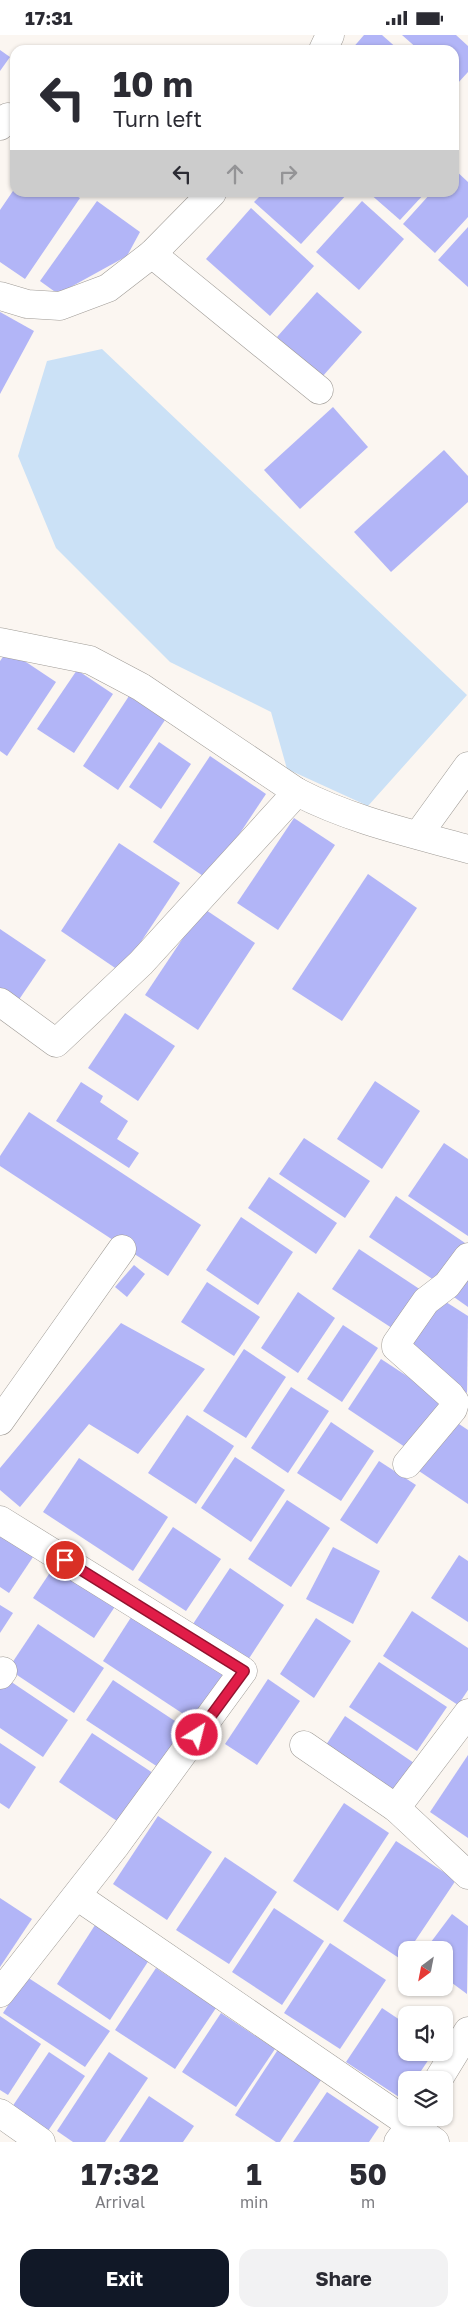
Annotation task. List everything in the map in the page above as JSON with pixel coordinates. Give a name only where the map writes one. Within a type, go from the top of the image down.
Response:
[{"type":"street","points":[[0,296],[27,304],[60,306],[108,288],[152,254],[208,197]]},
{"type":"street","points":[[152,254],[319,390]]},
{"type":"street","points":[[0,642],[90,660],[141,687],[297,792],[355,818],[468,849]]},
{"type":"street","points":[[418,835],[468,766]]},
{"type":"street","points":[[0,1002],[56,1043],[141,963],[297,792]]},
{"type":"street","points":[[0,1421],[122,1249]]},
{"type":"street","points":[[407,1464],[453,1409],[455,1402],[450,1395],[396,1347],[396,1344],[426,1301],[447,1285],[468,1257]]},
{"type":"street","points":[[0,1520],[244,1671],[77,1896],[0,1993]]},
{"type":"street","points":[[396,1808],[468,1713]]},
{"type":"street","points":[[304,1745],[396,1808],[468,1875]]},
{"type":"street","points":[[77,1896],[408,2128],[435,2142]]},
{"type":"street","points":[[444,2071],[468,2031]]},
{"type":"street","points":[[0,2113],[41,2142]]},
{"type":"water","points":[[102,349],[467,695],[368,806],[287,769],[271,712],[170,662],[56,548],[18,456],[47,361]]},
{"type":"building","points":[[364,35],[382,35],[393,45],[355,45]]},
{"type":"building","points":[[402,35],[456,35],[468,46],[468,72],[459,82],[459,45],[413,45]]},
{"type":"building","points":[[0,50],[10,57],[0,71]]},
{"type":"building","points":[[459,174],[468,182],[468,217],[435,253],[403,224],[427,197],[459,197]]},
{"type":"building","points":[[10,195],[10,197],[80,198],[25,279],[0,262],[0,210]]},
{"type":"building","points":[[259,197],[344,197],[301,244],[254,202]]},
{"type":"building","points":[[374,197],[421,197],[400,220]]},
{"type":"building","points":[[97,201],[140,232],[127,256],[58,294],[40,281]]},
{"type":"building","points":[[362,201],[404,239],[359,290],[316,252]]},
{"type":"building","points":[[251,208],[314,266],[270,316],[206,259]]},
{"type":"building","points":[[468,227],[468,287],[438,260]]},
{"type":"building","points":[[317,292],[362,332],[322,377],[277,337]]},
{"type":"building","points":[[0,312],[34,331],[0,394]]},
{"type":"building","points":[[333,407],[368,447],[300,509],[264,470]]},
{"type":"building","points":[[444,450],[468,476],[468,502],[391,572],[354,532]]},
{"type":"building","points":[[8,650],[56,682],[7,756],[0,751],[0,661]]},
{"type":"building","points":[[77,670],[113,694],[74,753],[37,729]]},
{"type":"building","points":[[129,696],[165,720],[118,790],[83,766]]},
{"type":"building","points":[[159,742],[191,764],[161,809],[129,787]]},
{"type":"building","points":[[210,756],[266,794],[209,880],[153,842]]},
{"type":"building","points":[[294,818],[335,845],[278,930],[237,903]]},
{"type":"building","points":[[119,843],[180,883],[121,972],[61,931]]},
{"type":"building","points":[[368,874],[417,908],[342,1021],[292,989]]},
{"type":"building","points":[[203,908],[255,943],[198,1030],[145,995]]},
{"type":"building","points":[[0,929],[46,960],[18,1001],[0,989]]},
{"type":"building","points":[[125,1013],[175,1046],[138,1101],[88,1068]]},
{"type":"building","points":[[375,1081],[420,1111],[382,1169],[337,1139]]},
{"type":"building","points":[[81,1082],[103,1096],[100,1102],[128,1121],[117,1139],[139,1153],[129,1168],[56,1121]]},
{"type":"building","points":[[29,1112],[201,1225],[168,1276],[0,1166],[0,1156]]},
{"type":"building","points":[[304,1138],[370,1181],[345,1218],[279,1174]]},
{"type":"building","points":[[444,1143],[468,1159],[468,1236],[408,1196]]},
{"type":"building","points":[[269,1177],[337,1223],[316,1254],[248,1208]]},
{"type":"building","points":[[396,1196],[468,1245],[443,1286],[369,1237]]},
{"type":"building","points":[[241,1217],[293,1252],[258,1305],[206,1270]]},
{"type":"building","points":[[359,1249],[424,1292],[398,1332],[332,1289]]},
{"type":"building","points":[[134,1265],[145,1274],[127,1297],[115,1287]]},
{"type":"building","points":[[468,1270],[468,1307],[451,1295]]},
{"type":"building","points":[[207,1282],[260,1317],[234,1356],[181,1322]]},
{"type":"building","points":[[298,1292],[335,1318],[298,1373],[261,1348]]},
{"type":"building","points":[[435,1295],[468,1316],[467,1393],[400,1348]]},
{"type":"building","points":[[121,1323],[205,1369],[138,1454],[89,1424],[20,1507],[0,1490],[0,1468]]},
{"type":"building","points":[[343,1325],[378,1348],[342,1402],[307,1379]]},
{"type":"building","points":[[244,1349],[286,1377],[246,1438],[203,1411]]},
{"type":"building","points":[[381,1359],[445,1401],[411,1451],[348,1409]]},
{"type":"building","points":[[291,1387],[329,1411],[288,1473],[251,1448]]},
{"type":"building","points":[[187,1415],[234,1446],[196,1504],[148,1473]]},
{"type":"building","points":[[450,1418],[468,1430],[468,1504],[416,1469]]},
{"type":"building","points":[[331,1422],[374,1451],[341,1501],[297,1473]]},
{"type":"building","points":[[235,1457],[285,1490],[251,1542],[201,1508]]},
{"type":"building","points":[[79,1458],[168,1517],[133,1571],[43,1512]]},
{"type":"building","points":[[379,1461],[416,1485],[377,1544],[340,1520]]},
{"type":"building","points":[[287,1500],[330,1528],[291,1587],[248,1559]]},
{"type":"building","points":[[0,1526],[37,1551],[9,1593],[0,1587]]},
{"type":"building","points":[[173,1527],[221,1559],[186,1611],[138,1580]]},
{"type":"building","points":[[333,1547],[380,1571],[353,1624],[306,1599]]},
{"type":"building","points":[[459,1555],[468,1561],[468,1622],[431,1598]]},
{"type":"building","points":[[59,1559],[120,1599],[94,1638],[33,1598]]},
{"type":"building","points":[[230,1568],[284,1605],[248,1660],[193,1624]]},
{"type":"building","points":[[0,1605],[13,1613],[0,1633]]},
{"type":"building","points":[[137,1608],[229,1669],[194,1721],[103,1661]]},
{"type":"building","points":[[412,1611],[468,1648],[468,1690],[458,1705],[383,1656]]},
{"type":"building","points":[[316,1618],[351,1641],[314,1698],[280,1674]]},
{"type":"building","points":[[38,1624],[104,1668],[74,1713],[8,1669]]},
{"type":"building","points":[[379,1662],[447,1707],[417,1751],[349,1707]]},
{"type":"building","points":[[7,1679],[68,1720],[43,1757],[0,1728],[0,1689]]},
{"type":"building","points":[[268,1679],[300,1701],[257,1765],[225,1744]]},
{"type":"building","points":[[113,1680],[187,1729],[161,1769],[86,1720]]},
{"type":"building","points":[[345,1716],[414,1763],[396,1791],[326,1745]]},
{"type":"building","points":[[92,1733],[153,1773],[120,1823],[59,1782]]},
{"type":"building","points":[[0,1743],[36,1767],[9,1809],[0,1803]]},
{"type":"building","points":[[468,1755],[468,1838],[430,1812]]},
{"type":"building","points":[[344,1803],[389,1833],[338,1911],[293,1881]]},
{"type":"building","points":[[158,1816],[212,1852],[167,1920],[113,1884]]},
{"type":"building","points":[[396,1841],[456,1880],[415,1941],[398,1941],[398,1957],[343,1921]]},
{"type":"building","points":[[225,1857],[277,1892],[229,1964],[176,1930]]},
{"type":"building","points":[[0,1898],[32,1919],[0,1967]]},
{"type":"building","points":[[274,1908],[324,1941],[282,2005],[232,1972]]},
{"type":"building","points":[[452,1914],[468,1926],[467,1994],[453,1984],[453,1941],[432,1941]]},
{"type":"building","points":[[97,1922],[151,1957],[110,2020],[57,1984]]},
{"type":"building","points":[[330,1943],[386,1980],[340,2049],[284,2013]]},
{"type":"building","points":[[156,1968],[216,2008],[175,2069],[115,2030]]},
{"type":"building","points":[[27,1977],[110,2031],[85,2067],[3,2013]]},
{"type":"building","points":[[382,2008],[398,2019],[398,2061],[428,2061],[421,2071],[398,2071],[398,2096],[346,2062]]},
{"type":"building","points":[[221,2013],[275,2049],[236,2107],[182,2072]]},
{"type":"building","points":[[0,2016],[41,2044],[8,2095],[0,2090]]},
{"type":"building","points":[[279,2048],[323,2077],[280,2142],[276,2142],[235,2115]]},
{"type":"building","points":[[49,2052],[85,2076],[48,2131],[12,2107]]},
{"type":"building","points":[[109,2052],[148,2078],[105,2142],[73,2142],[57,2131]]},
{"type":"building","points":[[327,2092],[379,2127],[369,2142],[293,2142]]},
{"type":"building","points":[[149,2096],[194,2126],[183,2142],[119,2142]]},
{"type":"route","points":[[65,1560],[244,1671],[197,1735]]}]
